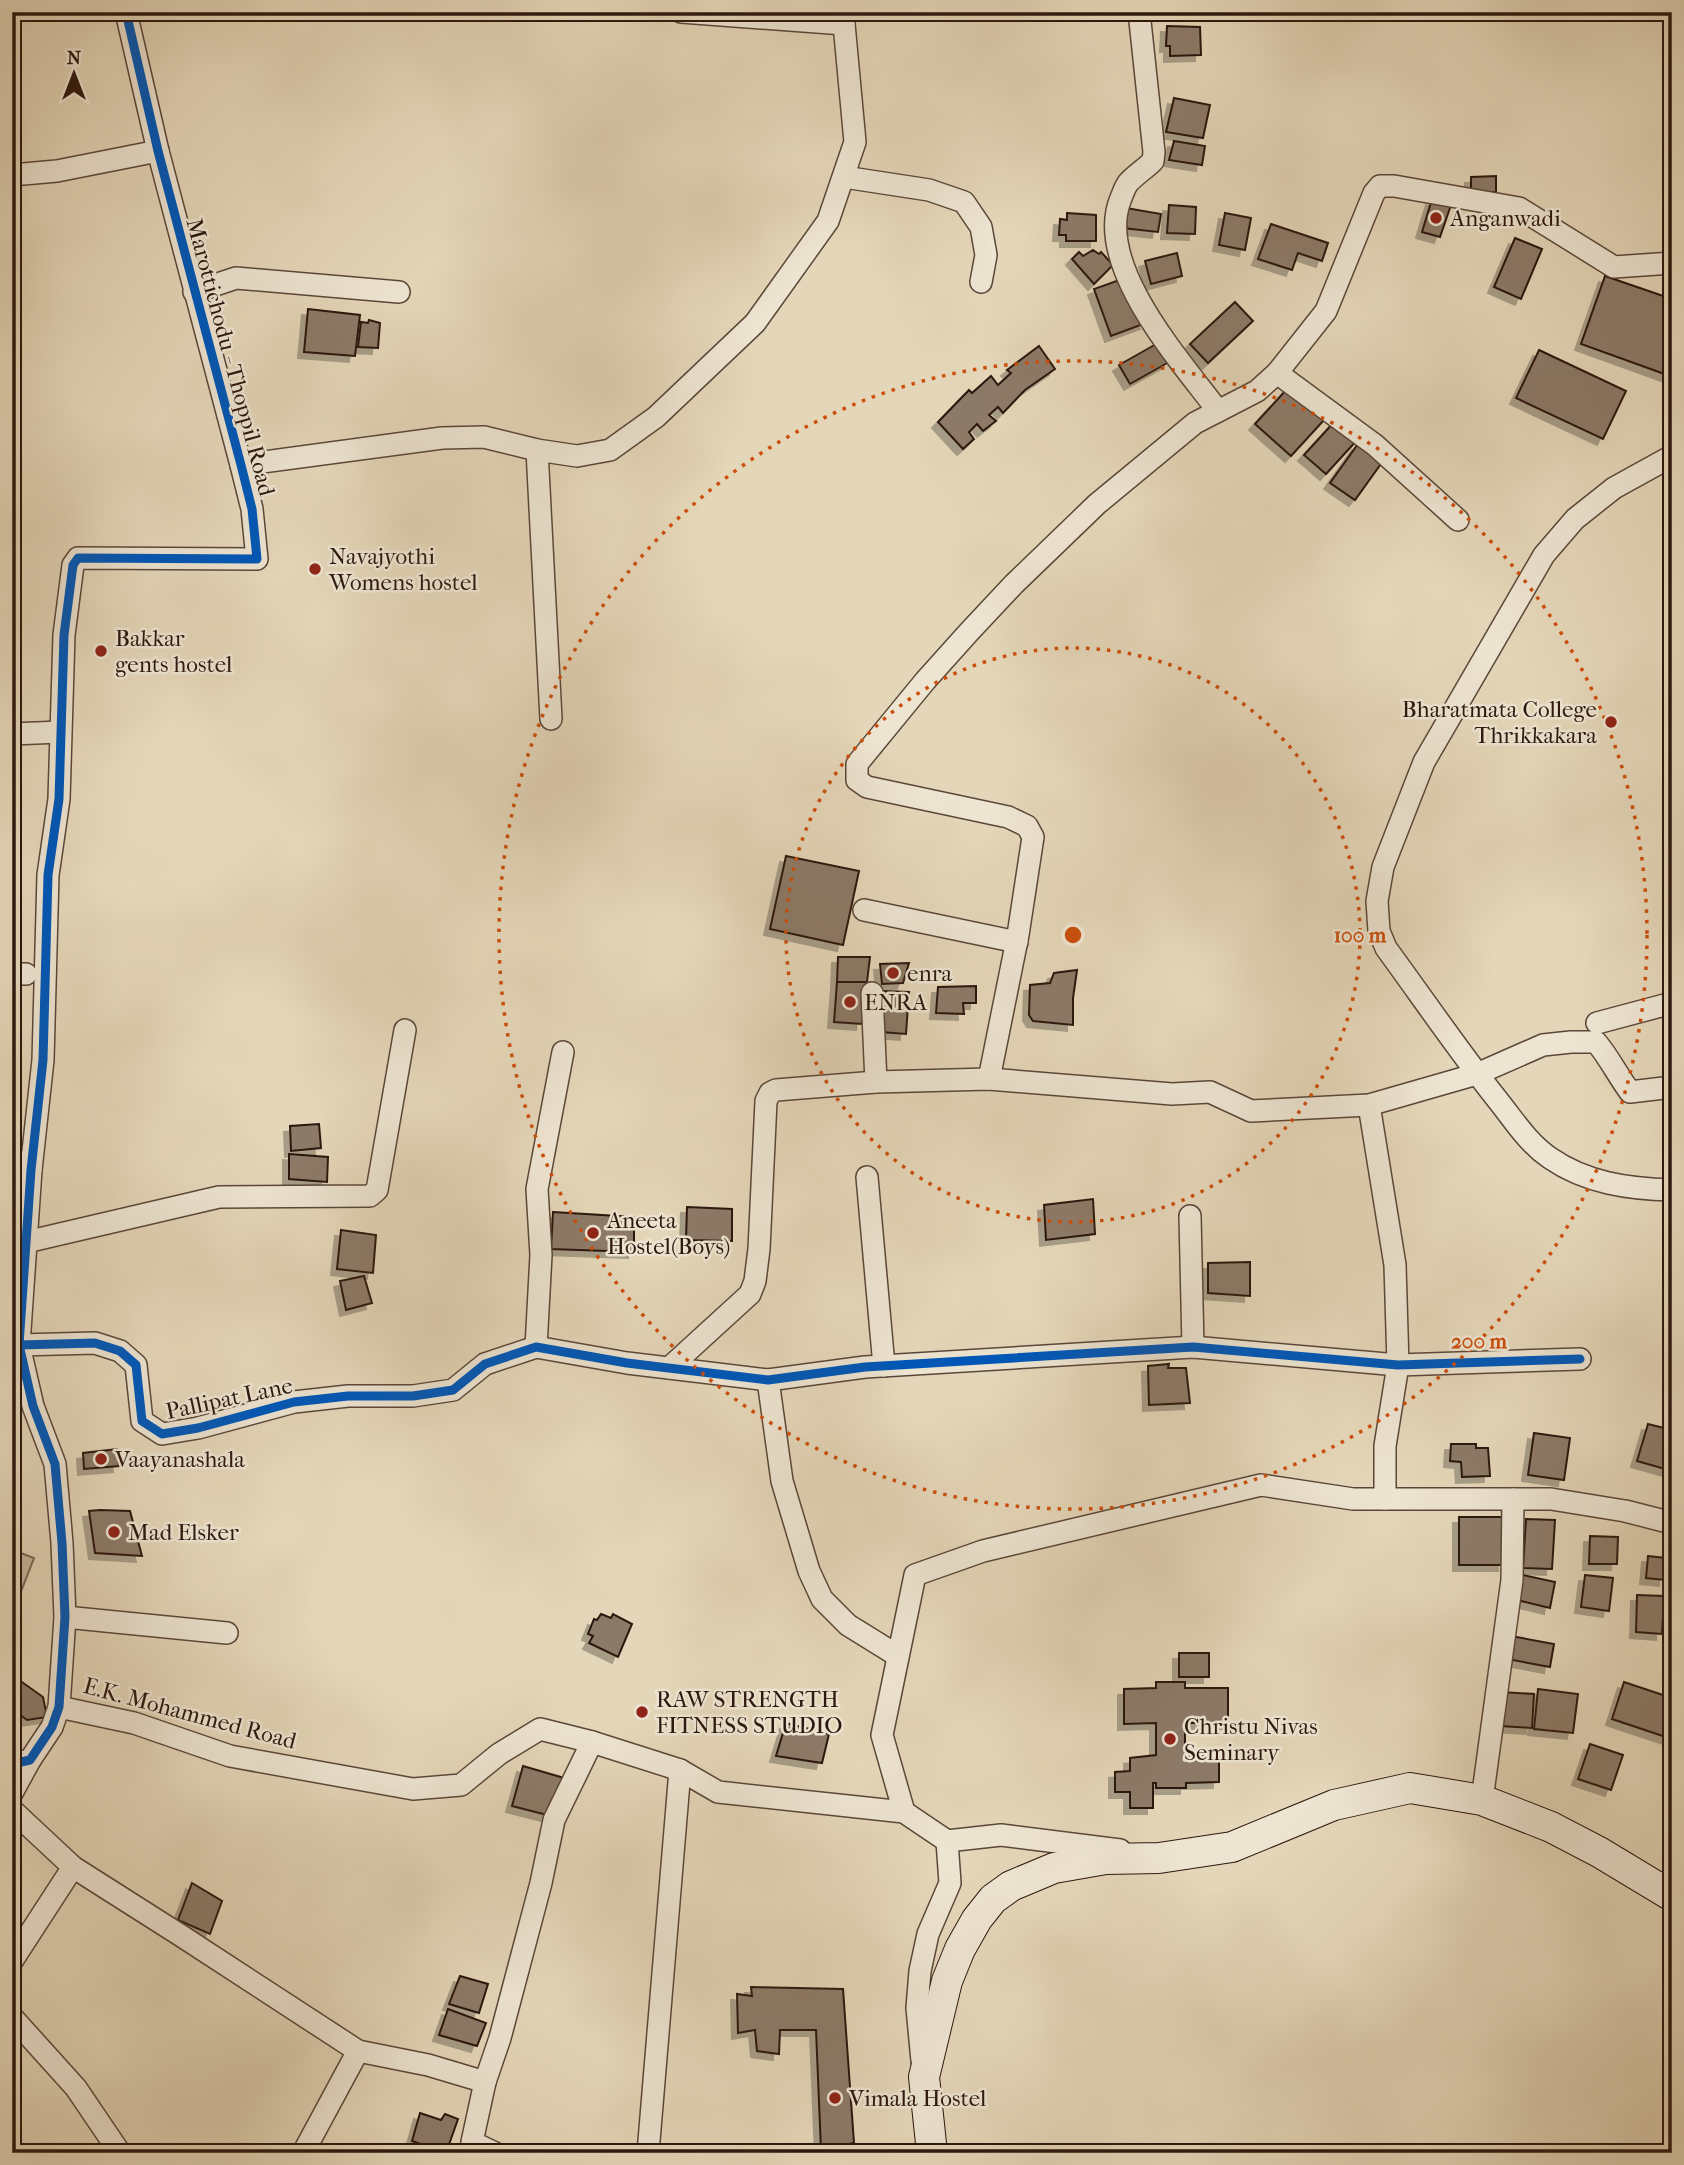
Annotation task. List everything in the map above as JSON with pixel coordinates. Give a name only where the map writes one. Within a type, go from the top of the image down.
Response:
[{"type":"main road","points":[[932,2153],[924,2077],[947,1981],[960,1949],[977,1919],[993,1899],[1011,1886],[1054,1868],[1105,1859],[1170,1857],[1232,1847],[1334,1805],[1410,1788],[1482,1800],[1551,1827],[1672,1896]]},
{"type":"street","name":"Marottichodu - Thoppil Road","points":[[12,1793],[21,1762],[52,1727],[59,1707],[65,1617],[55,1464],[33,1406],[19,1345],[31,1170],[43,1060],[48,875],[59,799],[64,635],[73,565],[78,558],[257,559],[252,509],[158,150],[126,12]]},
{"type":"street","points":[[241,465],[442,439],[484,437],[537,450],[577,456],[610,450],[656,417],[755,323],[828,221],[855,142],[844,18],[681,12]]},
{"type":"street","points":[[1139,12],[1154,152],[1153,161],[1128,184],[1117,208],[1114,221],[1116,248],[1125,272],[1161,334],[1219,411]]},
{"type":"street","points":[[12,175],[57,171],[158,150]]},
{"type":"street","points":[[844,177],[929,190],[964,202],[981,227],[986,255],[981,282]]},
{"type":"street","points":[[989,1079],[1017,942],[1032,837],[1027,826],[1008,817],[867,787],[857,780],[857,764],[925,681],[1041,556],[1097,504],[1195,423],[1257,391],[1277,373],[1326,311],[1374,193],[1380,186],[1394,186],[1519,208],[1614,267],[1672,263]]},
{"type":"street","points":[[194,292],[236,278],[399,292]]},
{"type":"street","points":[[1277,373],[1376,445],[1458,520]]},
{"type":"street","points":[[537,450],[551,719]]},
{"type":"street","points":[[1672,456],[1614,488],[1575,519],[1544,555],[1424,762],[1383,867],[1377,901],[1379,931],[1386,948],[1477,1074],[1535,1146],[1551,1159],[1588,1178],[1637,1189],[1672,1190]]},
{"type":"street","points":[[12,734],[60,732]]},
{"type":"street","points":[[864,910],[1017,942]]},
{"type":"street","points":[[872,993],[876,1082]]},
{"type":"street","points":[[1597,1023],[1672,1003]]},
{"type":"street","points":[[26,1242],[219,1198],[370,1196],[377,1189],[405,1030]]},
{"type":"street","points":[[669,1368],[750,1294],[760,1249],[766,1101],[770,1093],[776,1090],[876,1082],[989,1079],[1172,1094],[1210,1092],[1251,1111],[1368,1105],[1477,1074],[1544,1045],[1571,1042],[1596,1042],[1630,1092],[1672,1087]]},
{"type":"street","points":[[563,1052],[537,1189],[541,1255],[536,1347],[768,1380],[884,1366],[1193,1347],[1398,1365],[1580,1359]]},
{"type":"street","points":[[1368,1105],[1395,1265],[1398,1365],[1385,1446],[1385,1499]]},
{"type":"street","points":[[12,1157],[31,1170]]},
{"type":"street","points":[[867,1177],[884,1366]]},
{"type":"street","points":[[1191,1216],[1193,1347]]},
{"type":"street","name":"Pallipat Lane","points":[[19,1345],[95,1343],[120,1351],[136,1365],[142,1421],[162,1434],[198,1428],[294,1402],[348,1396],[413,1396],[453,1390],[485,1364],[536,1347]]},
{"type":"street","points":[[768,1380],[782,1481],[809,1571],[822,1599],[848,1625],[898,1656]]},
{"type":"street","points":[[904,1812],[881,1735],[915,1574],[984,1551],[1261,1485],[1353,1499],[1551,1499],[1672,1522]]},
{"type":"street","points":[[1482,1800],[1512,1580],[1513,1499]]},
{"type":"street","points":[[65,1617],[227,1633]]},
{"type":"street","name":"E.K. Mohammed Road","points":[[59,1707],[134,1723],[230,1756],[413,1789],[461,1785],[499,1754],[540,1729],[592,1742],[680,1770],[718,1792],[904,1812],[947,1841]]},
{"type":"street","points":[[495,2153],[472,2142],[485,2082],[500,2038],[541,1883],[554,1820],[592,1742]]},
{"type":"street","points":[[648,2153],[680,1770]]},
{"type":"street","points":[[12,1810],[73,1867],[358,2051],[428,2065],[485,2082]]},
{"type":"street","points":[[924,2077],[917,2008],[920,1971],[928,1934],[950,1883],[947,1841],[1001,1835],[1170,1857]]},
{"type":"street","points":[[12,1961],[73,1867]]},
{"type":"street","points":[[12,2017],[20,2040],[76,2088],[109,2150]]},
{"type":"street","points":[[303,2153],[358,2051]]},
{"type":"shaded area","points":[[13,1550],[34,1558],[20,1594],[12,1591]]},
{"type":"building","points":[[1167,26],[1200,27],[1201,55],[1170,56],[1170,46],[1166,46]]},
{"type":"building","points":[[1174,98],[1210,105],[1203,138],[1166,132]]},
{"type":"building","points":[[1174,141],[1205,146],[1202,165],[1169,160]]},
{"type":"building","name":"Anganwadi","points":[[1496,176],[1496,192],[1471,192],[1471,177]]},
{"type":"building","name":"Anganwadi","points":[[1432,199],[1451,205],[1440,237],[1422,232]]},
{"type":"building","points":[[1169,205],[1196,207],[1195,234],[1167,233]]},
{"type":"building","points":[[1126,208],[1161,214],[1158,232],[1123,228]]},
{"type":"building","points":[[1067,213],[1096,215],[1096,241],[1066,241],[1066,235],[1059,235],[1060,219],[1067,220]]},
{"type":"building","points":[[1225,213],[1251,218],[1245,250],[1219,245]]},
{"type":"building","points":[[1271,224],[1328,243],[1322,261],[1298,253],[1292,270],[1258,259]]},
{"type":"building","points":[[1515,238],[1542,249],[1521,299],[1494,287]]},
{"type":"building","points":[[1093,250],[1099,254],[1101,252],[1113,265],[1094,284],[1072,259],[1079,252],[1083,256]]},
{"type":"building","points":[[1177,253],[1182,276],[1151,284],[1145,261]]},
{"type":"building","points":[[1605,276],[1672,299],[1670,376],[1581,344]]},
{"type":"building","points":[[1125,278],[1146,323],[1111,336],[1094,289]]},
{"type":"building","points":[[1235,302],[1253,321],[1208,363],[1190,344]]},
{"type":"building","points":[[308,309],[360,315],[355,356],[304,352]]},
{"type":"building","points":[[369,320],[380,323],[378,348],[358,347],[361,322],[368,323]]},
{"type":"building","points":[[1158,343],[1169,362],[1130,384],[1119,365]]},
{"type":"building","points":[[1039,346],[1055,369],[1025,390],[1003,413],[998,407],[989,415],[996,421],[983,431],[977,424],[969,432],[974,439],[963,449],[938,422],[969,390],[972,393],[991,376],[998,385],[1011,373],[1007,370]]},
{"type":"building","points":[[1539,350],[1626,391],[1603,439],[1516,398]]},
{"type":"building","points":[[1288,388],[1324,420],[1291,456],[1255,424]]},
{"type":"building","points":[[1336,420],[1358,439],[1326,474],[1304,455]]},
{"type":"building","points":[[1358,444],[1383,461],[1355,500],[1330,483]]},
{"type":"building","points":[[786,856],[859,871],[843,945],[770,929]]},
{"type":"building","name":"ENRA","points":[[838,957],[870,957],[867,982],[837,982]]},
{"type":"building","name":"enra","points":[[909,963],[903,983],[882,984],[880,964]]},
{"type":"building","points":[[1077,970],[1073,1025],[1033,1021],[1029,1015],[1030,985],[1050,983],[1054,973]]},
{"type":"building","name":"ENRA","points":[[837,982],[867,982],[862,1024],[834,1022]]},
{"type":"building","points":[[976,986],[976,1003],[963,1003],[964,1014],[936,1013],[938,987]]},
{"type":"building","name":"ENRA","points":[[884,991],[909,992],[906,1034],[881,1032]]},
{"type":"building","points":[[319,1124],[321,1148],[291,1151],[290,1126]]},
{"type":"building","points":[[289,1154],[328,1157],[327,1182],[289,1179]]},
{"type":"building","points":[[1093,1199],[1095,1234],[1046,1240],[1044,1205]]},
{"type":"building","points":[[687,1207],[732,1209],[732,1241],[686,1240]]},
{"type":"building","name":"Aneeta Hostel(Boys)","points":[[553,1212],[634,1217],[634,1252],[551,1249]]},
{"type":"building","points":[[341,1230],[376,1235],[373,1273],[337,1269]]},
{"type":"building","points":[[1250,1262],[1250,1296],[1208,1293],[1208,1263]]},
{"type":"building","points":[[364,1276],[372,1303],[346,1310],[340,1281]]},
{"type":"building","points":[[1169,1364],[1168,1368],[1186,1368],[1190,1403],[1149,1405],[1148,1366]]},
{"type":"building","points":[[1648,1424],[1672,1430],[1672,1471],[1637,1461]]},
{"type":"building","points":[[1534,1433],[1570,1438],[1564,1480],[1528,1475]]},
{"type":"building","points":[[1451,1444],[1476,1444],[1476,1448],[1488,1448],[1490,1476],[1462,1477],[1461,1462],[1450,1461]]},
{"type":"building","name":"Vaayanashala","points":[[117,1449],[119,1466],[84,1469],[83,1453]]},
{"type":"building","name":"Mad Elsker","points":[[89,1511],[130,1511],[142,1556],[95,1553]]},
{"type":"building","points":[[1459,1517],[1504,1517],[1504,1565],[1459,1565]]},
{"type":"building","points":[[1526,1519],[1555,1520],[1552,1569],[1523,1568]]},
{"type":"building","points":[[1590,1536],[1618,1537],[1617,1564],[1589,1564]]},
{"type":"building","points":[[1648,1556],[1666,1558],[1665,1580],[1646,1578]]},
{"type":"building","points":[[1523,1575],[1555,1582],[1550,1608],[1517,1600]]},
{"type":"building","points":[[1585,1575],[1613,1578],[1609,1611],[1581,1607]]},
{"type":"building","points":[[1637,1595],[1664,1596],[1662,1634],[1636,1632]]},
{"type":"building","points":[[601,1614],[611,1618],[613,1614],[632,1624],[618,1657],[589,1643],[593,1636],[588,1634],[594,1619],[597,1620]]},
{"type":"building","points":[[1511,1636],[1554,1644],[1550,1667],[1507,1659]]},
{"type":"building","points":[[1179,1653],[1209,1653],[1209,1677],[1179,1677]]},
{"type":"building","points":[[12,1675],[43,1697],[47,1717],[27,1720],[12,1709]]},
{"type":"building","name":"Christu Nivas Seminary","points":[[1156,1682],[1185,1682],[1185,1688],[1228,1688],[1228,1723],[1185,1723],[1185,1755],[1219,1755],[1219,1782],[1186,1783],[1186,1788],[1156,1788],[1156,1783],[1153,1783],[1153,1808],[1130,1808],[1130,1792],[1115,1792],[1115,1772],[1130,1771],[1130,1758],[1156,1755],[1156,1723],[1124,1724],[1124,1689],[1156,1688]]},
{"type":"building","points":[[1624,1682],[1672,1698],[1672,1739],[1612,1719]]},
{"type":"building","points":[[1538,1689],[1578,1694],[1573,1733],[1534,1729]]},
{"type":"building","points":[[1502,1692],[1534,1694],[1532,1728],[1500,1726]]},
{"type":"building","points":[[786,1723],[829,1734],[822,1763],[776,1756]]},
{"type":"building","points":[[1590,1744],[1623,1755],[1611,1790],[1578,1779]]},
{"type":"building","points":[[523,1766],[564,1778],[551,1816],[512,1806]]},
{"type":"building","points":[[192,1883],[222,1901],[210,1934],[178,1920]]},
{"type":"building","points":[[460,1976],[488,1984],[479,2013],[449,2004]]},
{"type":"building","name":"Vimala Hostel","points":[[751,1987],[843,1989],[854,2143],[821,2150],[816,2030],[780,2030],[779,2054],[757,2051],[755,2030],[738,2033],[737,1994],[752,1996]]},
{"type":"building","points":[[448,2009],[486,2023],[477,2046],[439,2035]]},
{"type":"building","points":[[420,2113],[441,2120],[445,2114],[458,2119],[446,2153],[412,2141]]},
{"type":"cycle path","points":[[12,1764],[30,1760],[52,1727],[59,1707],[65,1617],[55,1464],[33,1406],[19,1345],[31,1170],[43,1060],[48,875],[59,799],[64,635],[73,565],[78,558],[257,559],[252,509],[158,151],[126,12]]},
{"type":"cycle path","points":[[19,1345],[95,1343],[120,1351],[136,1365],[142,1421],[162,1434],[198,1428],[294,1402],[348,1396],[413,1396],[453,1390],[485,1364],[536,1347],[627,1363],[768,1380],[865,1367],[1193,1347],[1398,1365],[1580,1359]]},
{"type":"place","name":"Anganwadi","points":[[1436,218]]},
{"type":"place","name":"Navajyothi Womens hostel","points":[[315,569]]},
{"type":"place","name":"Bakkar gents hostel","points":[[101,651]]},
{"type":"place","name":"Bharatmata College Thrikkakara","points":[[1611,722]]},
{"type":"place","name":"enra","points":[[893,973]]},
{"type":"place","name":"ENRA","points":[[850,1002]]},
{"type":"place","name":"Aneeta Hostel(Boys)","points":[[593,1233]]},
{"type":"place","name":"Vaayanashala","points":[[101,1459]]},
{"type":"place","name":"Mad Elsker","points":[[114,1532]]},
{"type":"place","name":"RAW STRENGTH FITNESS STUDIO","points":[[642,1712]]},
{"type":"place","name":"Christu Nivas Seminary","points":[[1170,1739]]},
{"type":"place","name":"Vimala Hostel","points":[[835,2098]]}]
